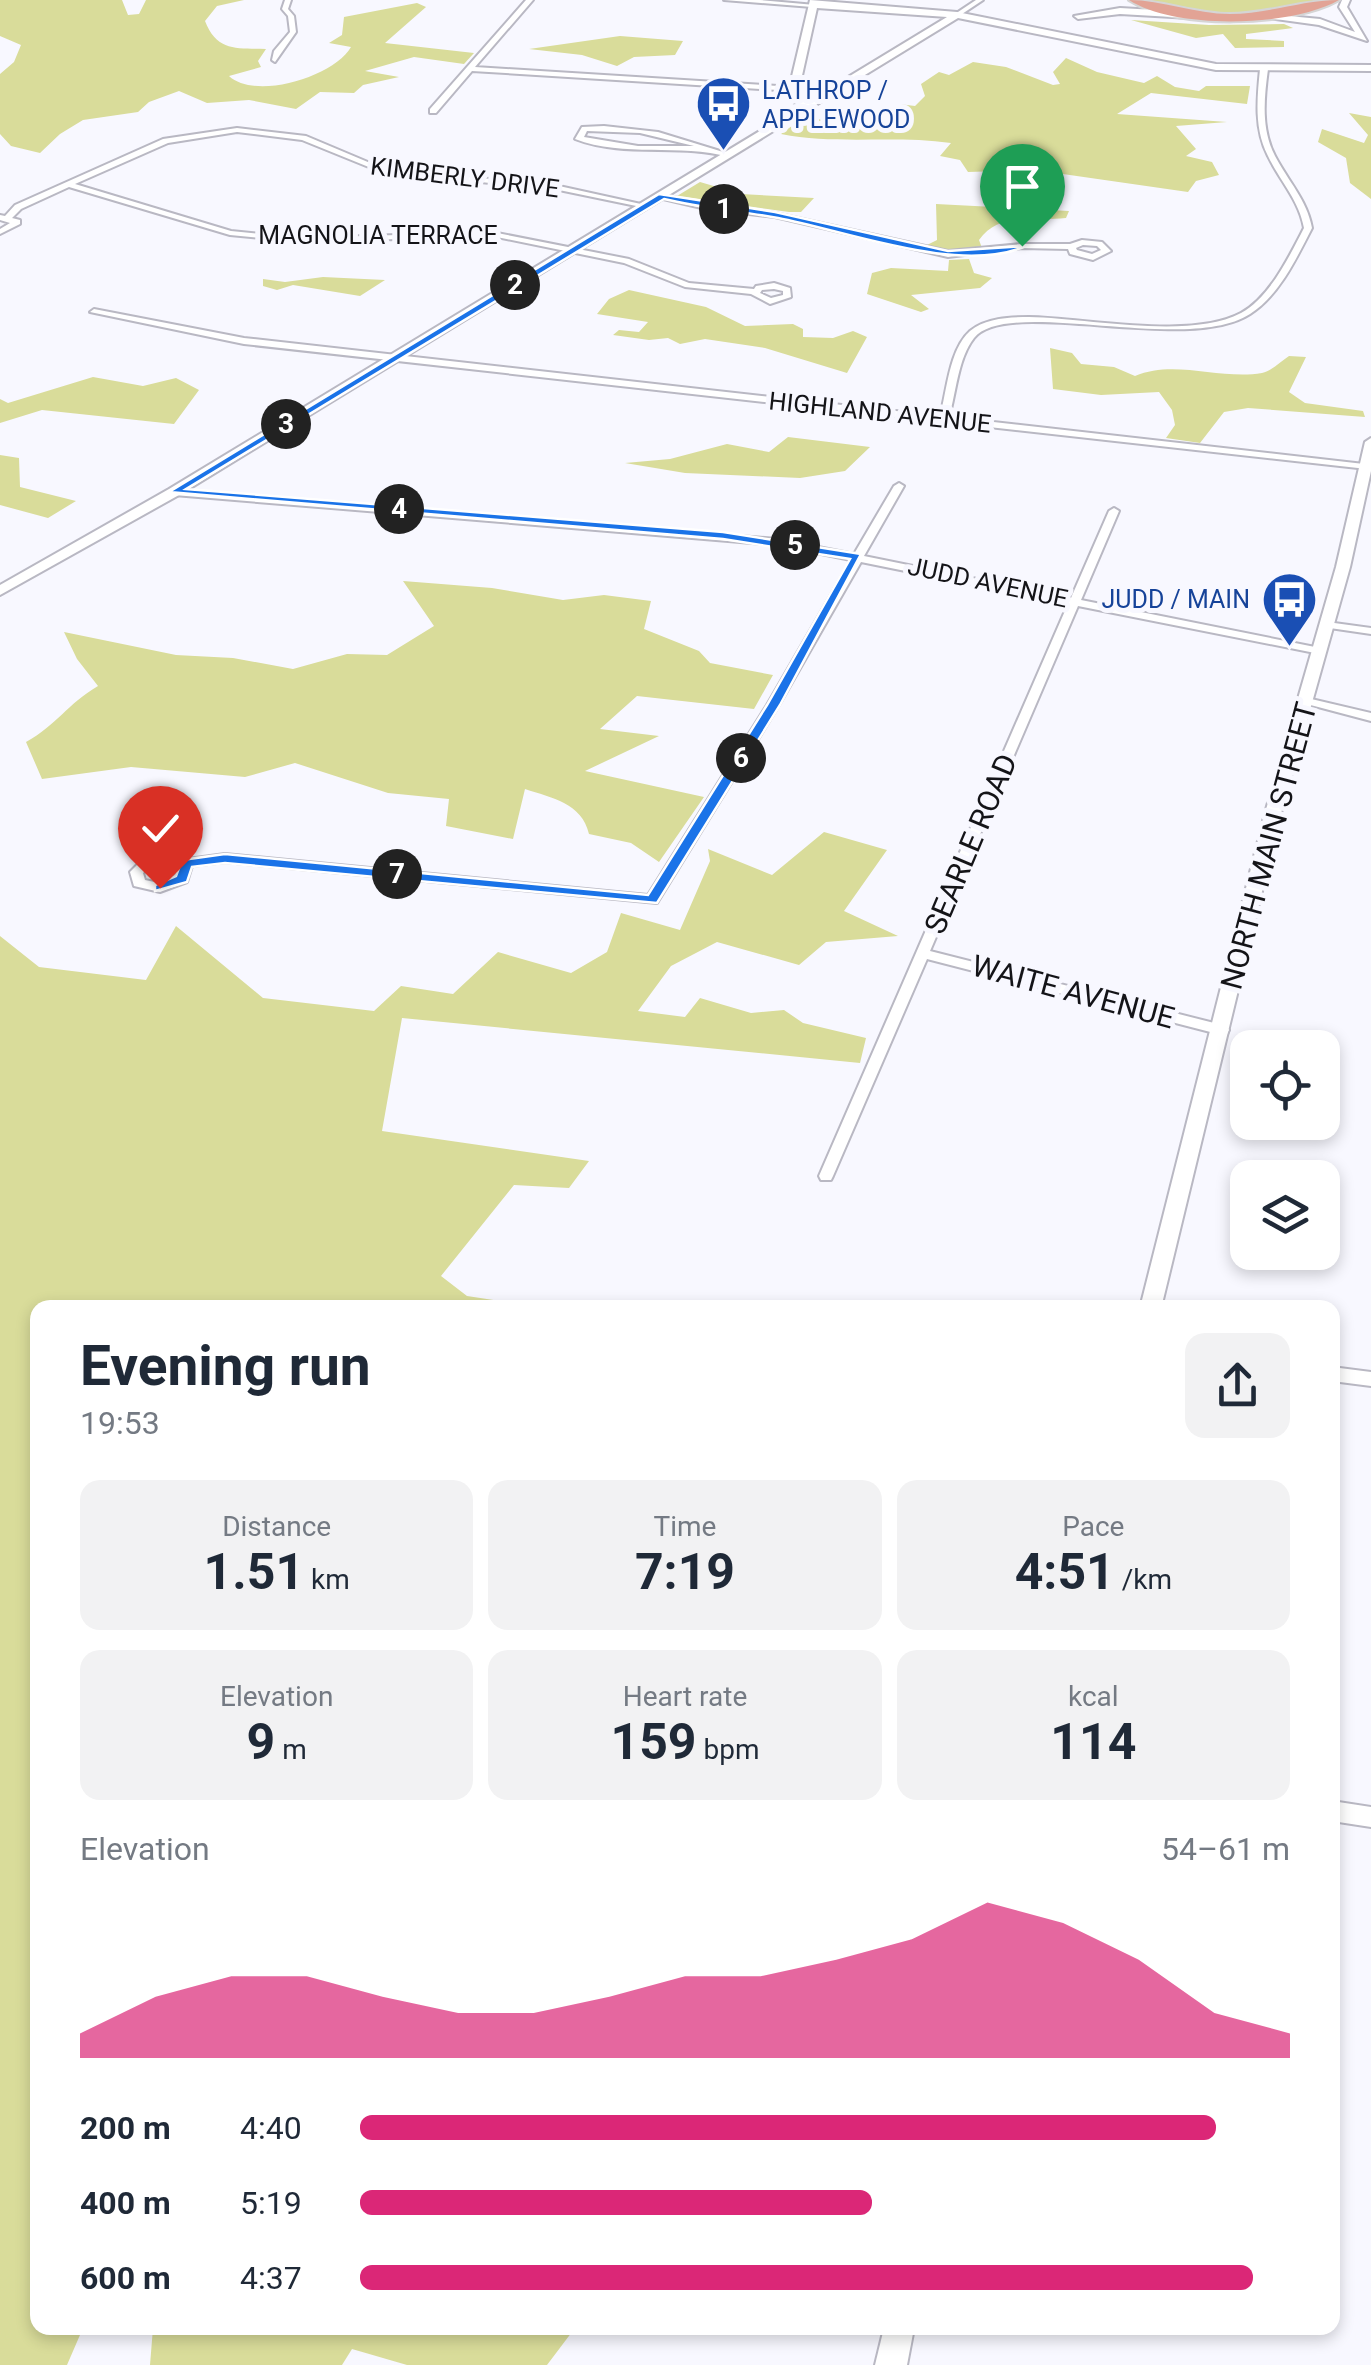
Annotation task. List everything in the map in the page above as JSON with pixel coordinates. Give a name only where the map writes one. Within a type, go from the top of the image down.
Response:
[{"type":"main road","points":[[1134,0],[1201,15],[1258,16],[1334,0]]},
{"type":"street","points":[[275,60],[277,51],[294,32],[291,16],[285,9],[288,0]]},
{"type":"street","points":[[433,111],[530,0]]},
{"type":"street","points":[[727,0],[958,15],[1205,66],[1371,68]]},
{"type":"street","points":[[0,591],[174,492],[980,0]]},
{"type":"street","points":[[1046,32],[1106,0]]},
{"type":"street","points":[[1346,0],[1344,7],[1371,49]]},
{"type":"street","points":[[809,106],[796,101],[794,89],[813,3]]},
{"type":"street","points":[[1070,20],[1120,12],[1201,15]]},
{"type":"street","points":[[1258,16],[1320,22],[1364,38]]},
{"type":"street","points":[[471,69],[794,89]]},
{"type":"street","points":[[944,420],[964,347],[982,327],[1018,320],[1194,327],[1233,320],[1255,306],[1291,259],[1308,228],[1303,208],[1268,152],[1262,132],[1259,108],[1264,69]]},
{"type":"street","points":[[712,149],[594,144],[579,138],[588,129],[664,135],[712,149],[729,154]]},
{"type":"street","name":"KIMBERLY DRIVE","points":[[4,217],[18,207],[180,137],[258,130],[304,138],[380,170],[560,188],[646,206]]},
{"type":"street","name":"MAGNOLIA TERRACE","points":[[69,185],[199,226],[272,238],[322,240],[469,232],[510,236],[626,261],[688,284],[755,292]]},
{"type":"street","points":[[662,196],[706,207],[775,215],[948,254],[1022,246],[1071,247]]},
{"type":"street","name":"KIMBERLY DRIVE","points":[[0,232],[17,225],[16,220],[4,217]]},
{"type":"street","name":"HIGHLAND AVENUE","points":[[94,312],[211,337],[1364,467]]},
{"type":"street","name":"NORTH MAIN STREET","points":[[1152,1300],[1273,813],[1307,701],[1371,442]]},
{"type":"street","points":[[186,864],[225,858],[652,900],[773,705],[899,486]]},
{"type":"street","name":"JUDD AVENUE","points":[[174,492],[723,536],[857,556],[1320,651]]},
{"type":"street","name":"SEARLE ROAD","points":[[826,1176],[1114,511]]},
{"type":"street","points":[[1327,624],[1371,632]]},
{"type":"street","points":[[1307,701],[1371,716]]},
{"type":"street","name":"WAITE AVENUE","points":[[924,954],[1222,1030]]},
{"type":"street","points":[[1340,1375],[1371,1379]]},
{"type":"street","points":[[1340,1812],[1371,1816]]},
{"type":"street","points":[[890,2365],[897,2335]]},
{"type":"green space","points":[[0,0],[122,0],[128,15],[139,14],[146,0],[244,0],[217,6],[205,21],[222,43],[266,49],[258,61],[261,67],[229,76],[257,86],[294,82],[342,58],[351,47],[329,43],[342,35],[344,17],[417,3],[426,7],[385,43],[474,53],[464,64],[414,57],[365,71],[399,77],[363,85],[354,93],[320,92],[296,109],[249,100],[207,103],[179,91],[149,102],[138,112],[83,120],[40,153],[11,146],[0,134],[0,74],[14,62],[21,45],[0,36]]},
{"type":"green space","points":[[1143,0],[1320,0],[1276,10],[1209,13]]},
{"type":"green space","points":[[1131,20],[1284,24],[1293,28],[1246,34],[1246,39],[1284,41],[1284,47],[1235,48],[1223,34],[1196,38]]},
{"type":"green space","points":[[620,36],[683,41],[675,55],[634,57],[617,66],[582,55],[529,49]]},
{"type":"green space","points":[[1066,58],[1097,72],[1144,83],[1157,76],[1175,87],[1199,91],[1206,86],[1250,86],[1247,104],[1151,93],[1117,114],[1227,122],[1176,126],[1196,149],[1186,156],[1212,162],[1219,175],[1196,181],[1188,192],[1035,170],[968,172],[960,160],[940,156],[951,143],[781,134],[804,117],[867,126],[899,104],[915,106],[925,96],[921,84],[939,72],[949,75],[973,62],[1006,67],[1053,85],[1060,84],[1053,72]]},
{"type":"green space","points":[[1349,113],[1371,117],[1371,199],[1350,183],[1346,158],[1318,142],[1322,129],[1364,143],[1368,135]]},
{"type":"green space","points":[[700,182],[741,194],[814,198],[801,212],[789,212],[677,196]]},
{"type":"green space","points":[[936,204],[1069,211],[1066,218],[1007,221],[987,231],[979,240],[982,248],[954,251],[925,246],[937,240]]},
{"type":"green space","points":[[969,259],[974,273],[992,278],[980,288],[911,295],[929,309],[921,312],[867,294],[872,273],[891,268],[948,271],[949,260]]},
{"type":"green space","points":[[323,277],[385,280],[360,296],[293,285],[277,290],[263,286],[263,279],[285,282]]},
{"type":"green space","points":[[629,290],[706,307],[745,326],[793,324],[803,329],[803,337],[833,338],[853,331],[867,337],[847,373],[765,348],[705,339],[680,344],[668,338],[649,340],[613,335],[619,330],[639,332],[648,322],[597,314],[609,299]]},
{"type":"green space","points":[[1050,348],[1072,353],[1081,364],[1114,367],[1135,376],[1165,369],[1262,373],[1289,356],[1306,357],[1289,392],[1305,403],[1363,411],[1365,417],[1248,408],[1224,412],[1200,443],[1166,438],[1175,425],[1172,410],[1159,392],[1101,395],[1053,389]]},
{"type":"green space","points":[[93,377],[143,386],[176,378],[199,390],[174,424],[42,410],[0,423],[0,399],[8,403]]},
{"type":"green space","points":[[788,437],[870,447],[845,471],[800,478],[685,473],[625,463],[670,459],[727,444],[769,452]]},
{"type":"green space","points":[[0,455],[19,458],[20,487],[76,501],[48,518],[0,505]]},
{"type":"green space","points":[[403,581],[492,588],[563,600],[604,595],[651,601],[644,629],[699,651],[710,663],[773,675],[754,709],[637,696],[600,729],[659,736],[585,771],[704,797],[659,862],[631,843],[589,834],[573,809],[525,789],[513,839],[446,826],[449,799],[388,793],[295,763],[245,777],[131,767],[42,779],[26,742],[98,686],[77,659],[64,632],[176,655],[233,658],[293,669],[347,654],[387,655],[434,626]]},
{"type":"green space","points":[[824,832],[887,850],[844,911],[898,936],[826,942],[799,965],[717,942],[671,966],[638,1011],[685,1017],[700,998],[751,1013],[784,1010],[803,1023],[866,1038],[860,1063],[402,1018],[382,1131],[589,1161],[569,1188],[514,1185],[441,1276],[467,1296],[494,1300],[30,1300],[30,2335],[80,2335],[67,2365],[0,2365],[0,936],[39,967],[146,980],[176,926],[263,998],[374,1011],[401,986],[453,994],[498,952],[571,973],[607,952],[621,913],[680,930],[710,861],[708,849],[772,875]]},
{"type":"green space","points":[[152,2335],[570,2335],[547,2365],[407,2365],[352,2349],[342,2365],[150,2365]]},
{"type":"place","name":"LATHROP / APPLEWOOD","points":[[723,153]]},
{"type":"place","name":"JUDD / MAIN","points":[[1289,648]]},
{"type":"route","points":[[160,888],[182,879],[186,864],[225,858],[652,900],[773,705],[857,556],[723,536],[174,492],[662,196],[706,207],[775,215],[948,254],[1022,246]]}]
